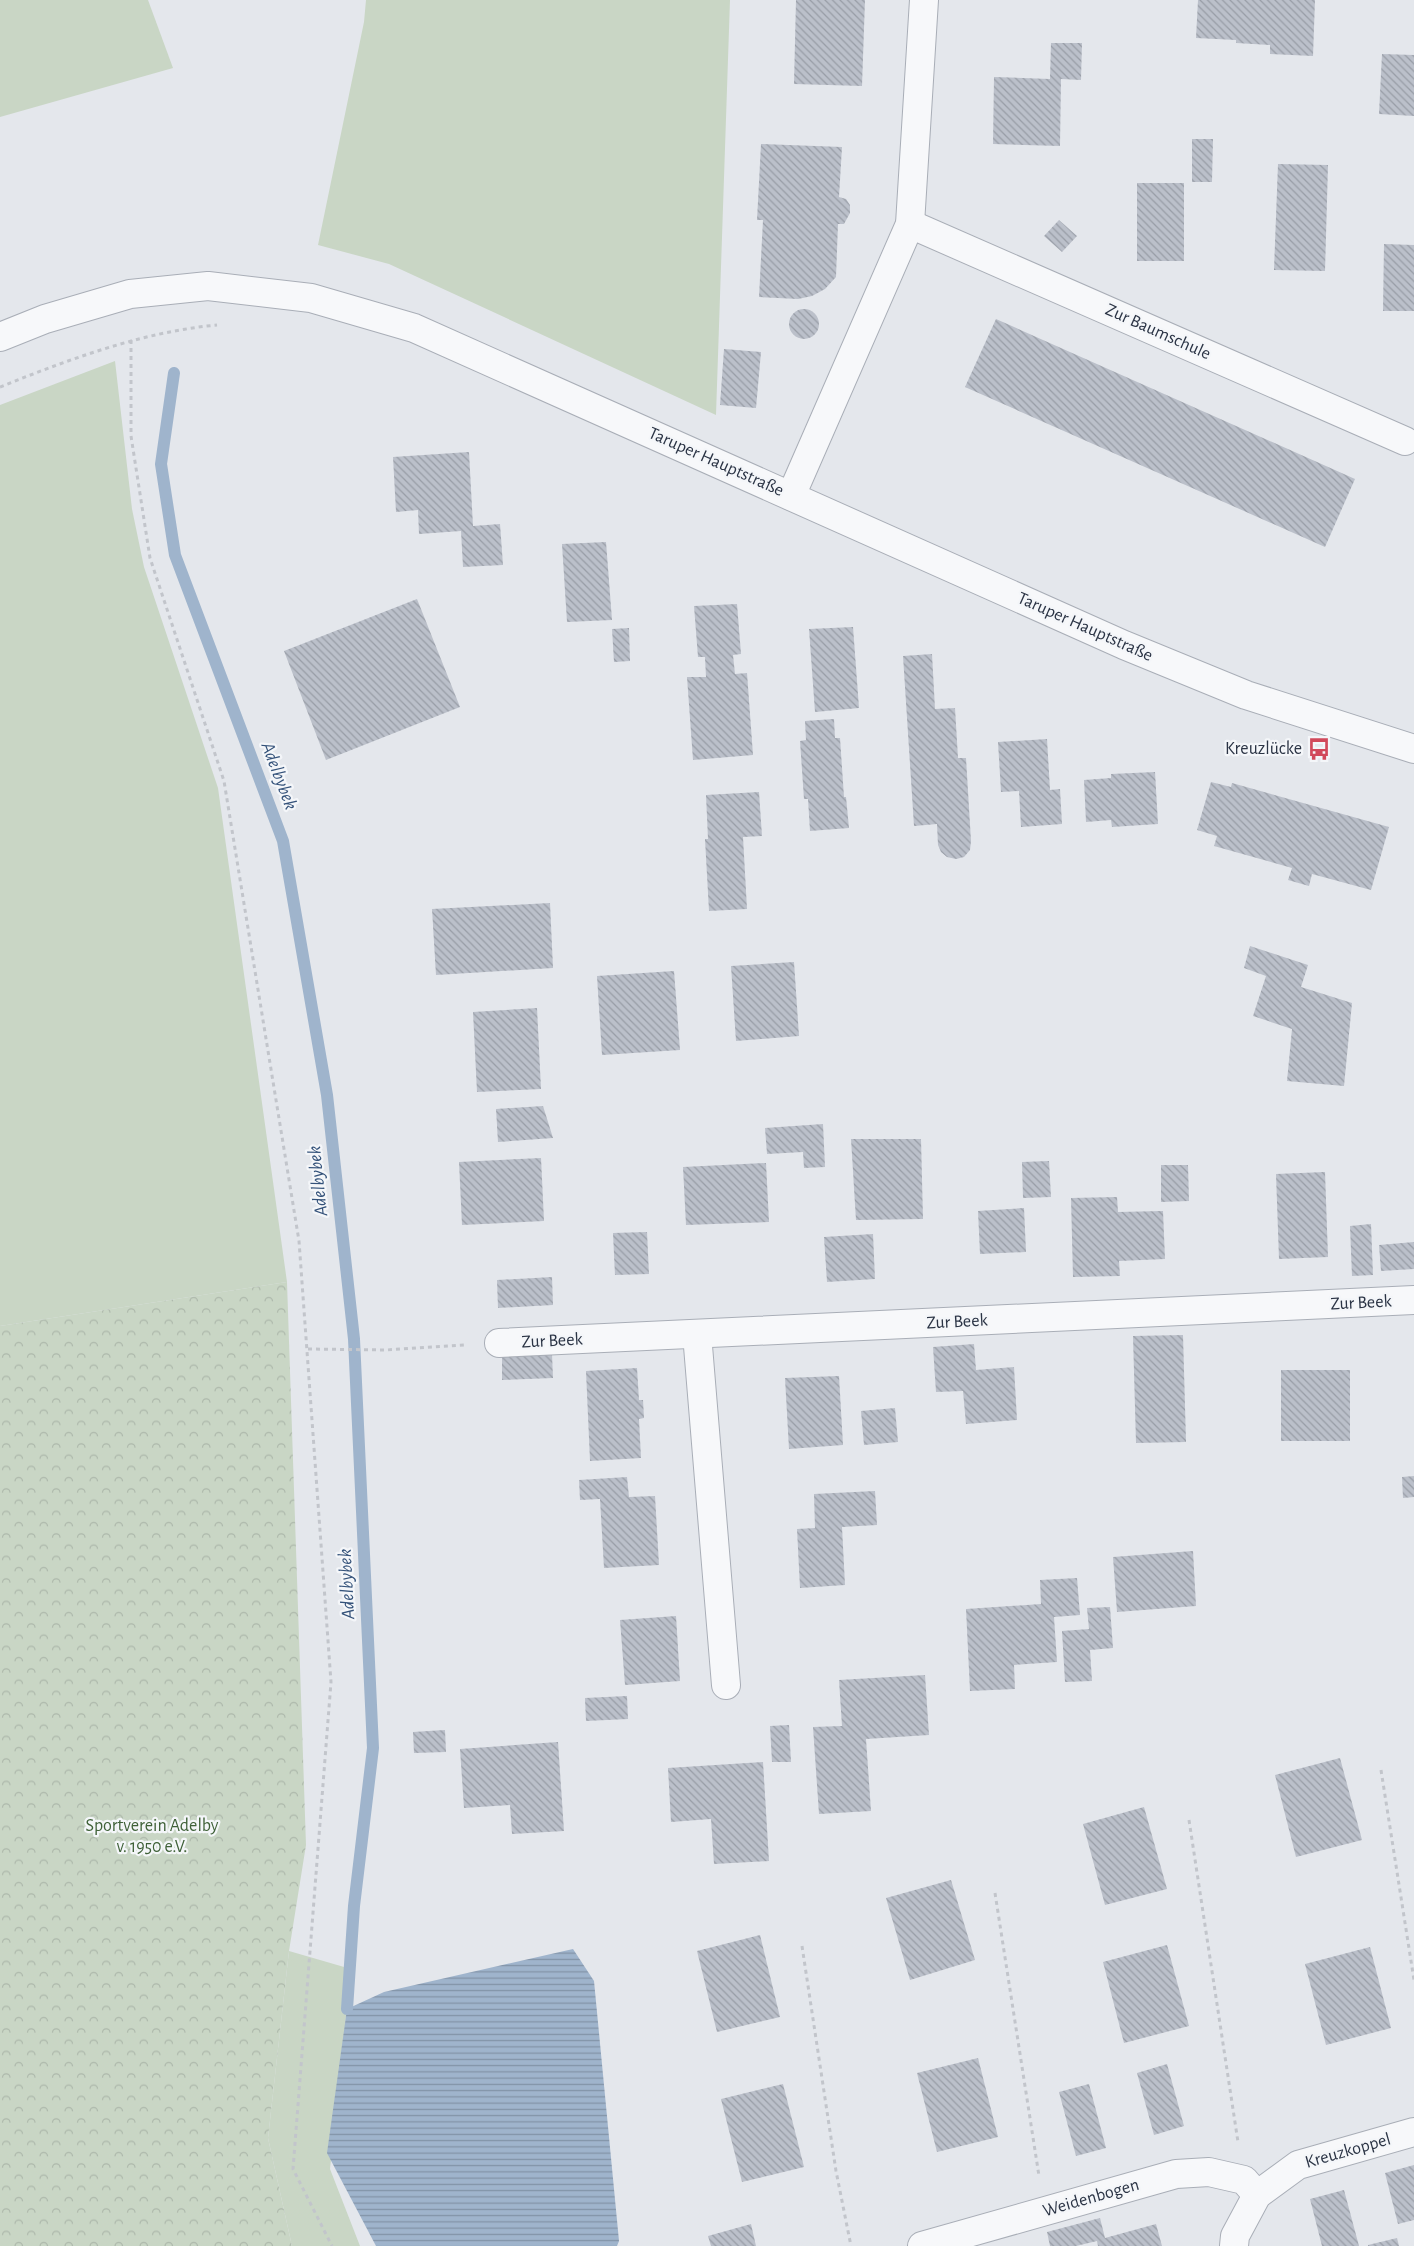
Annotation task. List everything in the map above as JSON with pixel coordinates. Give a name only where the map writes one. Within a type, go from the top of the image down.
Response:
[{"type":"street","points":[[791,496],[910,224],[924,0]]},
{"type":"street","name":"Zur Baumschule","points":[[910,224],[1405,440]]},
{"type":"street","name":"Taruper Hauptstraße","points":[[0,337],[45,318],[130,294],[208,286],[311,298],[414,328],[1124,645],[1246,695],[1414,749]]},
{"type":"street","name":"Zur Beek","points":[[499,1343],[1414,1300]]},
{"type":"street","points":[[697,1334],[726,1685]]},
{"type":"street","name":"Kreuzkoppel","points":[[1234,2246],[1235,2236],[1251,2187],[1298,2165],[1414,2132]]},
{"type":"street","name":"Weidenbogen","points":[[922,2246],[1176,2174],[1209,2172],[1251,2187]]},
{"type":"path","points":[[0,387],[131,340],[131,436],[150,558],[224,781],[300,1241],[308,1349],[331,1682],[293,2169],[332,2246]]},
{"type":"path","points":[[308,1349],[386,1350],[499,1343]]},
{"type":"path","points":[[1381,1770],[1414,1980]]},
{"type":"path","points":[[1189,1820],[1251,2187]]},
{"type":"path","points":[[995,1893],[1044,2211]]},
{"type":"path","points":[[802,1946],[836,2171],[851,2246]]},
{"type":"green space","points":[[0,0],[148,0],[173,68],[0,117]]},
{"type":"green space","points":[[366,0],[730,0],[716,415],[389,264],[318,245],[364,22]]},
{"type":"green space","points":[[115,361],[132,509],[144,567],[218,788],[287,1282],[0,1326],[0,405]]},
{"type":"green space","name":"Sportverein Adelby v. 1950 e.V.","points":[[287,1282],[306,1845],[289,1951],[268,2138],[292,2246],[0,2246],[0,1326]]},
{"type":"green space","points":[[289,1951],[351,1969],[330,2169],[360,2246],[292,2246],[268,2138]]},
{"type":"water","points":[[573,1949],[594,1981],[619,2241],[617,2246],[376,2246],[327,2153],[347,2009],[384,1992]]},
{"type":"building","points":[[796,0],[865,0],[862,86],[794,84]]},
{"type":"building","points":[[1198,0],[1315,0],[1313,56],[1270,54],[1270,45],[1236,43],[1236,40],[1196,38]]},
{"type":"building","points":[[1051,43],[1082,43],[1081,80],[1061,79],[1060,146],[993,144],[994,77],[1050,79]]},
{"type":"building","points":[[1382,54],[1414,55],[1414,116],[1379,114]]},
{"type":"building","points":[[1192,139],[1213,139],[1212,182],[1192,182]]},
{"type":"building","points":[[761,144],[842,147],[839,197],[846,199],[850,205],[850,213],[844,224],[838,224],[836,277],[825,289],[812,296],[798,299],[759,297],[763,220],[757,220]]},
{"type":"building","points":[[1278,164],[1328,165],[1325,271],[1274,270]]},
{"type":"building","points":[[1137,183],[1184,183],[1184,261],[1137,261]]},
{"type":"building","points":[[1059,220],[1077,236],[1062,252],[1044,236]]},
{"type":"building","points":[[1384,244],[1414,245],[1414,311],[1383,311]]},
{"type":"building","points":[[804,309],[810,310],[818,318],[818,330],[810,338],[804,339],[798,338],[790,330],[789,324],[790,318],[798,310]]},
{"type":"building","points":[[996,319],[1355,479],[1325,547],[965,387]]},
{"type":"building","points":[[724,349],[761,352],[756,408],[720,405]]},
{"type":"building","points":[[469,452],[473,526],[500,524],[503,565],[463,567],[461,531],[419,534],[418,510],[396,512],[393,457]]},
{"type":"building","points":[[606,542],[612,620],[567,622],[562,544]]},
{"type":"building","points":[[417,599],[460,707],[326,760],[284,651]]},
{"type":"building","points":[[737,604],[741,654],[733,655],[735,674],[747,673],[753,755],[693,760],[687,677],[706,677],[705,657],[698,657],[694,606]]},
{"type":"building","points":[[853,627],[859,708],[815,712],[809,629]]},
{"type":"building","points":[[629,628],[630,661],[614,662],[612,629]]},
{"type":"building","points":[[932,654],[935,709],[955,708],[958,758],[966,758],[971,841],[970,850],[964,857],[956,859],[947,857],[941,852],[938,845],[937,824],[914,826],[903,656]]},
{"type":"building","points":[[834,719],[835,738],[840,738],[844,797],[846,797],[849,828],[810,831],[808,799],[804,799],[800,741],[806,740],[805,721]]},
{"type":"building","points":[[1047,739],[1050,790],[1060,789],[1062,824],[1021,827],[1019,791],[1001,792],[998,742]]},
{"type":"building","points":[[1155,772],[1158,824],[1112,827],[1111,820],[1086,822],[1084,780],[1111,778],[1111,774]]},
{"type":"building","points":[[1211,782],[1231,787],[1232,783],[1389,827],[1371,890],[1312,874],[1309,886],[1288,880],[1292,868],[1214,846],[1217,836],[1197,830]]},
{"type":"building","points":[[759,792],[762,836],[743,837],[747,909],[709,911],[705,839],[708,839],[706,795]]},
{"type":"building","points":[[550,903],[553,968],[436,975],[432,909]]},
{"type":"building","points":[[1250,946],[1308,965],[1301,987],[1352,1003],[1344,1086],[1287,1081],[1292,1029],[1253,1016],[1266,976],[1244,968]]},
{"type":"building","points":[[794,962],[799,1036],[736,1041],[731,966]]},
{"type":"building","points":[[674,971],[680,1050],[602,1055],[597,976]]},
{"type":"building","points":[[537,1008],[541,1089],[477,1092],[473,1012]]},
{"type":"building","points":[[543,1106],[553,1138],[498,1142],[496,1109]]},
{"type":"building","points":[[823,1124],[825,1167],[804,1168],[803,1152],[767,1154],[765,1128]]},
{"type":"building","points":[[851,1139],[921,1139],[923,1219],[856,1220]]},
{"type":"building","points":[[541,1158],[544,1221],[462,1225],[459,1162]]},
{"type":"building","points":[[1049,1161],[1051,1197],[1023,1198],[1022,1162]]},
{"type":"building","points":[[766,1163],[769,1222],[686,1225],[683,1167]]},
{"type":"building","points":[[1161,1165],[1188,1165],[1189,1201],[1161,1202]]},
{"type":"building","points":[[1325,1172],[1328,1257],[1279,1259],[1276,1174]]},
{"type":"building","points":[[1117,1197],[1118,1212],[1163,1211],[1165,1259],[1119,1261],[1120,1276],[1073,1277],[1071,1198]]},
{"type":"building","points":[[1024,1208],[1026,1252],[980,1254],[978,1211]]},
{"type":"building","points":[[1371,1224],[1373,1275],[1352,1276],[1350,1226]]},
{"type":"building","points":[[647,1232],[649,1274],[615,1275],[613,1233]]},
{"type":"building","points":[[873,1234],[875,1279],[827,1282],[824,1237]]},
{"type":"building","points":[[1414,1242],[1414,1269],[1381,1271],[1379,1245]]},
{"type":"building","points":[[552,1277],[553,1305],[498,1308],[497,1280]]},
{"type":"building","points":[[1183,1335],[1186,1442],[1136,1443],[1133,1336]]},
{"type":"building","points":[[974,1344],[976,1370],[1014,1367],[1017,1420],[966,1424],[963,1391],[936,1392],[933,1347]]},
{"type":"building","points":[[552,1354],[553,1378],[502,1380],[502,1356]]},
{"type":"building","points":[[637,1368],[639,1400],[643,1400],[644,1418],[639,1419],[641,1458],[590,1461],[586,1371]]},
{"type":"building","points":[[1281,1370],[1350,1370],[1350,1441],[1281,1441]]},
{"type":"building","points":[[839,1376],[843,1445],[789,1449],[785,1378]]},
{"type":"building","points":[[895,1408],[898,1442],[864,1445],[861,1411]]},
{"type":"building","points":[[1414,1476],[1414,1497],[1403,1498],[1402,1477]]},
{"type":"building","points":[[627,1477],[629,1497],[655,1496],[659,1565],[604,1568],[600,1499],[580,1500],[579,1480]]},
{"type":"building","points":[[875,1491],[877,1525],[842,1527],[845,1585],[800,1588],[797,1529],[815,1528],[814,1494]]},
{"type":"building","points":[[1193,1551],[1196,1606],[1117,1612],[1113,1557]]},
{"type":"building","points":[[1077,1578],[1080,1615],[1054,1617],[1057,1662],[1014,1665],[1015,1689],[970,1691],[966,1609],[1041,1604],[1040,1580]]},
{"type":"building","points":[[1110,1607],[1113,1648],[1090,1650],[1092,1681],[1065,1682],[1062,1631],[1089,1629],[1087,1608]]},
{"type":"building","points":[[676,1616],[680,1681],[625,1685],[620,1620]]},
{"type":"building","points":[[925,1675],[929,1735],[866,1739],[871,1811],[819,1814],[813,1727],[842,1726],[839,1680]]},
{"type":"building","points":[[627,1696],[628,1719],[586,1721],[585,1698]]},
{"type":"building","points":[[789,1725],[791,1762],[772,1762],[770,1726]]},
{"type":"building","points":[[445,1730],[446,1752],[414,1753],[413,1732]]},
{"type":"building","points":[[558,1742],[564,1831],[512,1834],[510,1805],[464,1808],[460,1749]]},
{"type":"building","points":[[1340,1758],[1362,1840],[1296,1857],[1275,1775]]},
{"type":"building","points":[[763,1762],[769,1861],[714,1864],[711,1819],[671,1822],[668,1768]]},
{"type":"building","points":[[1144,1807],[1167,1889],[1105,1905],[1083,1824]]},
{"type":"building","points":[[951,1880],[975,1960],[910,1980],[886,1898]]},
{"type":"building","points":[[760,1935],[780,2017],[717,2032],[697,1951]]},
{"type":"building","points":[[1167,1945],[1189,2026],[1124,2043],[1103,1962]]},
{"type":"building","points":[[1370,1947],[1391,2028],[1326,2045],[1305,1964]]},
{"type":"building","points":[[978,2058],[998,2137],[937,2152],[917,2073]]},
{"type":"building","points":[[1167,2064],[1184,2126],[1154,2135],[1137,2073]]},
{"type":"building","points":[[783,2084],[804,2167],[742,2182],[721,2099]]},
{"type":"building","points":[[1089,2084],[1106,2148],[1076,2156],[1059,2092]]},
{"type":"building","points":[[1414,2165],[1414,2220],[1398,2224],[1385,2173]]},
{"type":"building","points":[[1344,2190],[1359,2246],[1322,2246],[1310,2199]]},
{"type":"building","points":[[1100,2218],[1105,2238],[1156,2224],[1162,2246],[1098,2246],[1097,2241],[1076,2246],[1050,2246],[1047,2232]]},
{"type":"building","points":[[751,2224],[756,2246],[711,2246],[708,2236]]},
{"type":"building","points":[[1397,2238],[1399,2246],[1368,2246],[1368,2245]]},
{"type":"waterway","name":"Adelbybek","points":[[174,373],[161,464],[175,555],[283,841],[327,1095],[354,1339],[373,1748],[354,1906],[347,2009]]},
{"type":"place","name":"Kreuzlücke","points":[[1319,749]]}]
